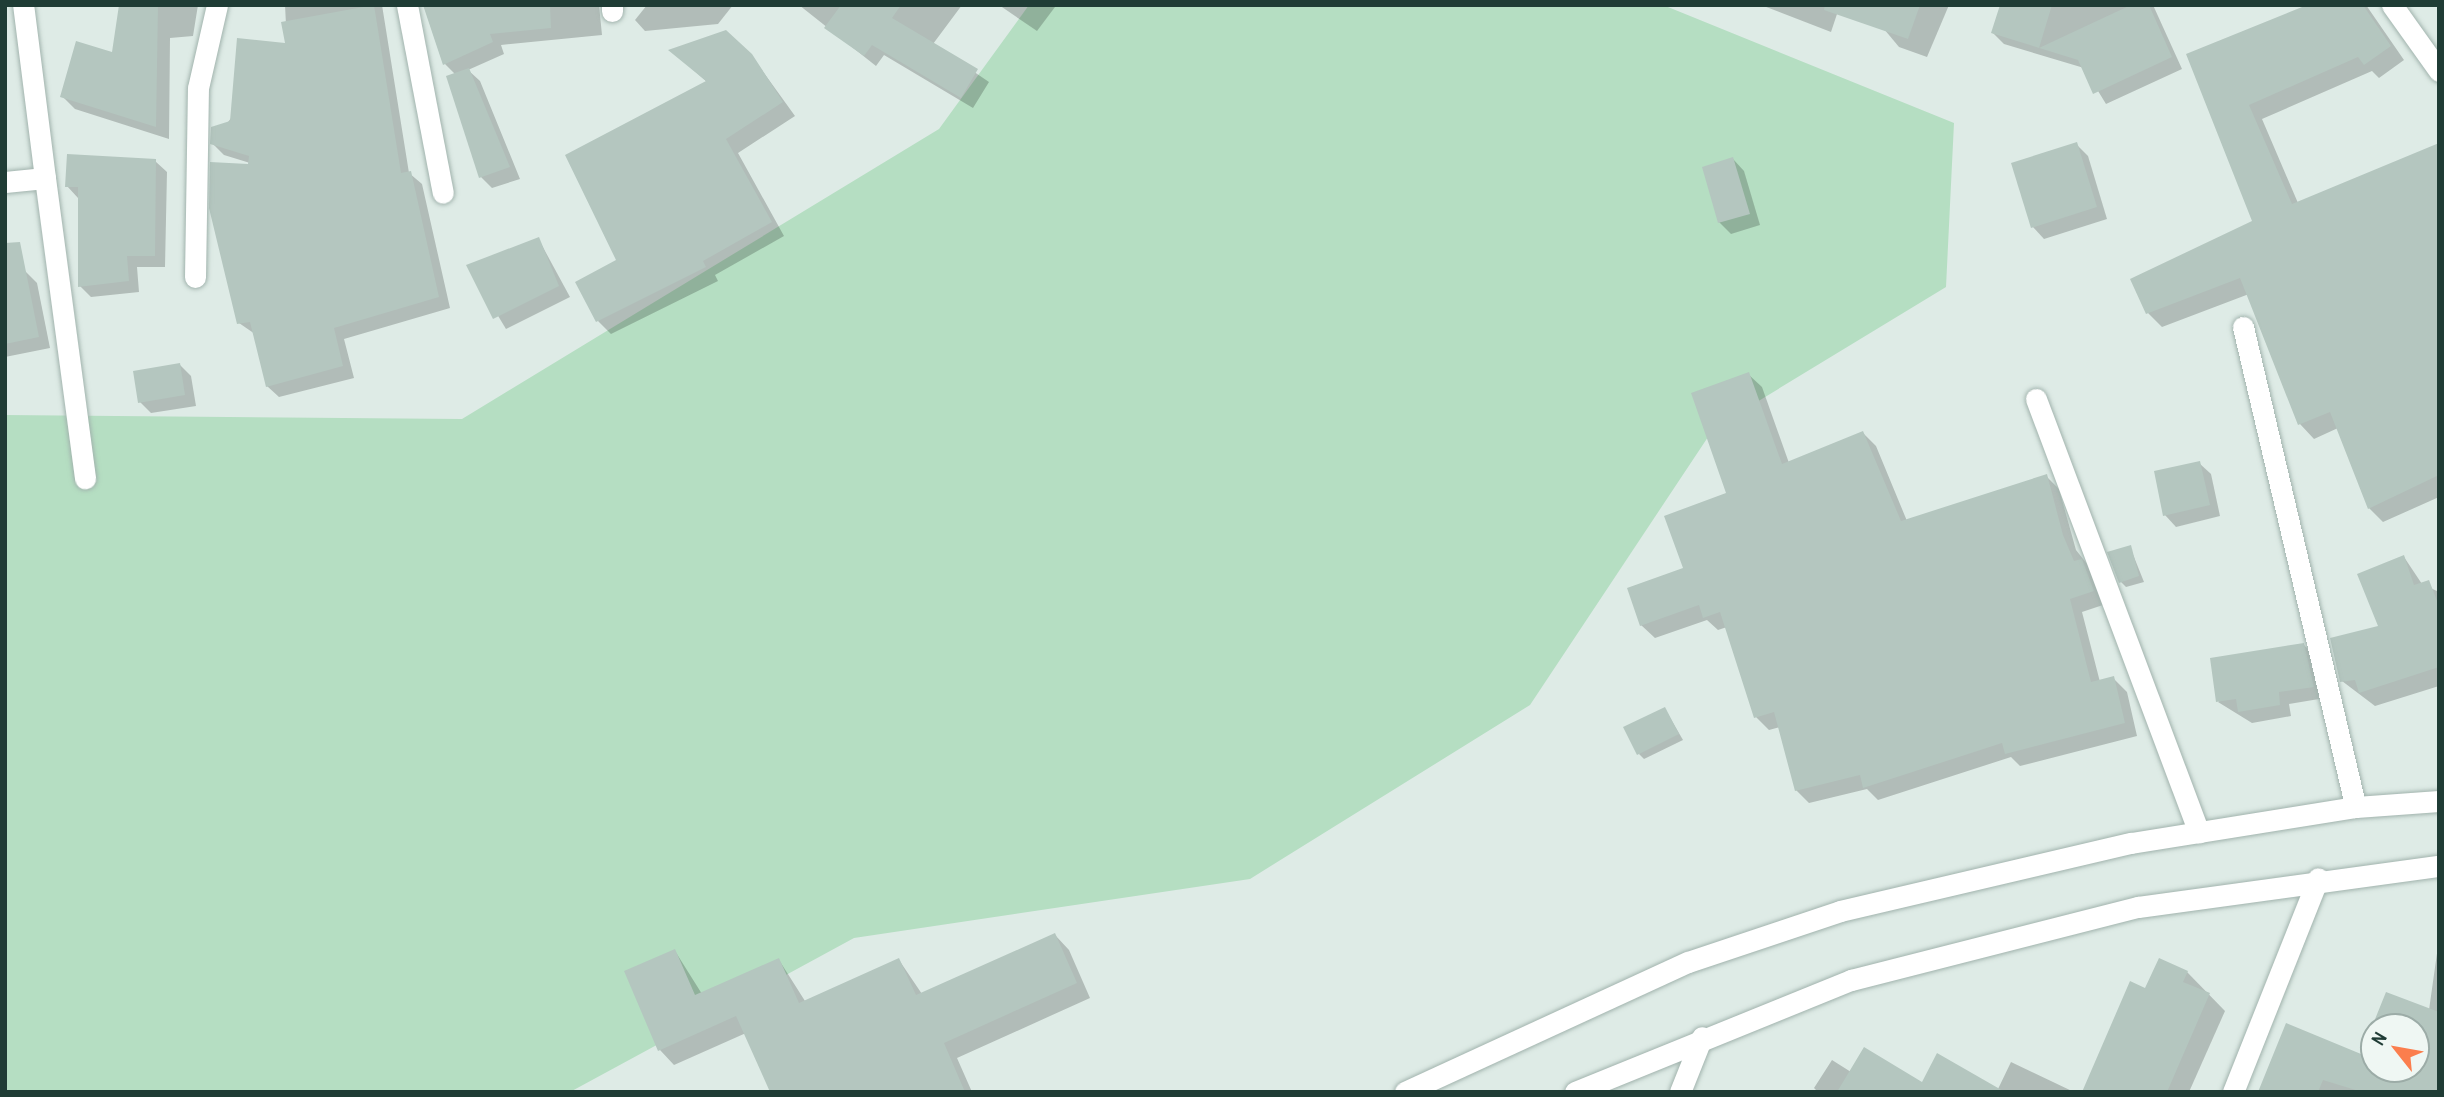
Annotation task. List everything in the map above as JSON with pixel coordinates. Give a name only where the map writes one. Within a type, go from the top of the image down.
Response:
[{"type":"street","points":[[23,5],[85,478]]},
{"type":"street","points":[[195,277],[198,88],[217,5]]},
{"type":"street","points":[[407,5],[443,193]]},
{"type":"street","points":[[2392,5],[2439,71]]},
{"type":"street","points":[[5,182],[45,178]]},
{"type":"street","points":[[2243,327],[2356,807]]},
{"type":"street","points":[[2035,399],[2199,832]]},
{"type":"street","points":[[1405,1092],[1688,962],[1840,911],[2199,832],[2356,807],[2439,801]]},
{"type":"street","points":[[1575,1092],[1702,1037],[1851,980],[2138,907],[2318,878],[2439,866]]},
{"type":"street","points":[[2233,1092],[2318,878]]},
{"type":"street","points":[[1680,1092],[1702,1037]]},
{"type":"green space","points":[[1029,5],[1663,5],[1954,123],[1946,287],[1714,428],[1530,705],[1250,879],[854,938],[570,1092],[5,1092],[5,415],[462,419],[939,129]]},
{"type":"building","points":[[119,5],[158,5],[156,127],[60,97],[76,41],[112,52]]},
{"type":"building","points":[[374,5],[401,173],[411,171],[439,297],[334,328],[343,366],[266,387],[250,322],[237,324],[209,208],[210,162],[248,164],[249,156],[210,144],[211,127],[230,121],[237,38],[285,43],[281,22]]},
{"type":"building","points":[[423,5],[550,5],[551,28],[490,34],[493,42],[443,65]]},
{"type":"building","points":[[841,5],[901,5],[892,18],[978,69],[961,98],[872,45],[864,56],[824,28]]},
{"type":"building","points":[[1825,5],[1920,5],[1908,39],[1824,10]]},
{"type":"building","points":[[2000,5],[2052,5],[2039,48],[1991,33]]},
{"type":"building","points":[[2131,5],[2149,5],[2172,57],[2093,94],[2078,60],[2039,48]]},
{"type":"building","points":[[2307,5],[2363,5],[2391,46],[2364,65],[2358,57],[2249,105],[2292,204],[2439,143],[2439,475],[2368,509],[2330,412],[2298,425],[2240,278],[2146,314],[2130,279],[2252,221],[2186,54]]},
{"type":"building","points":[[726,30],[752,54],[783,102],[726,139],[772,222],[703,261],[706,267],[596,322],[575,282],[616,260],[565,155],[706,81],[668,50]]},
{"type":"building","points":[[469,68],[510,167],[479,178],[446,76]]},
{"type":"building","points":[[2077,142],[2097,207],[2031,228],[2011,163]]},
{"type":"building","points":[[67,154],[156,159],[155,256],[127,256],[129,281],[78,287],[78,187],[65,187]]},
{"type":"building","points":[[1733,157],[1750,214],[1718,223],[1702,167]]},
{"type":"building","points":[[539,237],[559,286],[493,319],[466,265]]},
{"type":"building","points":[[20,242],[39,337],[5,344],[5,243]]},
{"type":"building","points":[[180,363],[185,395],[138,403],[133,371]]},
{"type":"building","points":[[1749,372],[1782,464],[1863,431],[1901,521],[2047,474],[2063,535],[2074,561],[2082,559],[2094,591],[2070,599],[2091,682],[2114,676],[2125,723],[2005,754],[2002,743],[1863,788],[1860,775],[1795,791],[1774,712],[1754,718],[1720,612],[1703,618],[1699,605],[1640,626],[1627,588],[1683,568],[1664,516],[1726,493],[1691,393]]},
{"type":"building","points":[[2200,461],[2210,505],[2163,516],[2154,471]]},
{"type":"building","points":[[2131,545],[2139,576],[2119,583],[2107,552]]},
{"type":"building","points":[[2404,555],[2414,585],[2429,580],[2439,606],[2439,667],[2359,693],[2355,680],[2340,682],[2330,638],[2378,626],[2357,574]]},
{"type":"building","points":[[2304,643],[2314,687],[2279,692],[2280,705],[2238,712],[2236,699],[2216,702],[2210,658]]},
{"type":"building","points":[[1665,707],[1679,734],[1637,755],[1623,727]]},
{"type":"building","points":[[1055,933],[1077,983],[944,1043],[965,1092],[770,1092],[736,1016],[658,1051],[624,971],[675,949],[695,995],[779,958],[799,1003],[899,958],[916,995]]},
{"type":"building","points":[[2159,958],[2188,971],[2183,982],[2210,993],[2167,1092],[2082,1092],[2130,981],[2145,988]]},
{"type":"building","points":[[2386,992],[2439,1012],[2439,1092],[2362,1092],[2323,1080],[2318,1092],[2258,1092],[2286,1023],[2360,1054],[2360,1083],[2430,1083],[2430,1013],[2378,1013]]},
{"type":"building","points":[[1864,1047],[1922,1082],[1937,1053],[2005,1092],[1837,1092]]}]
